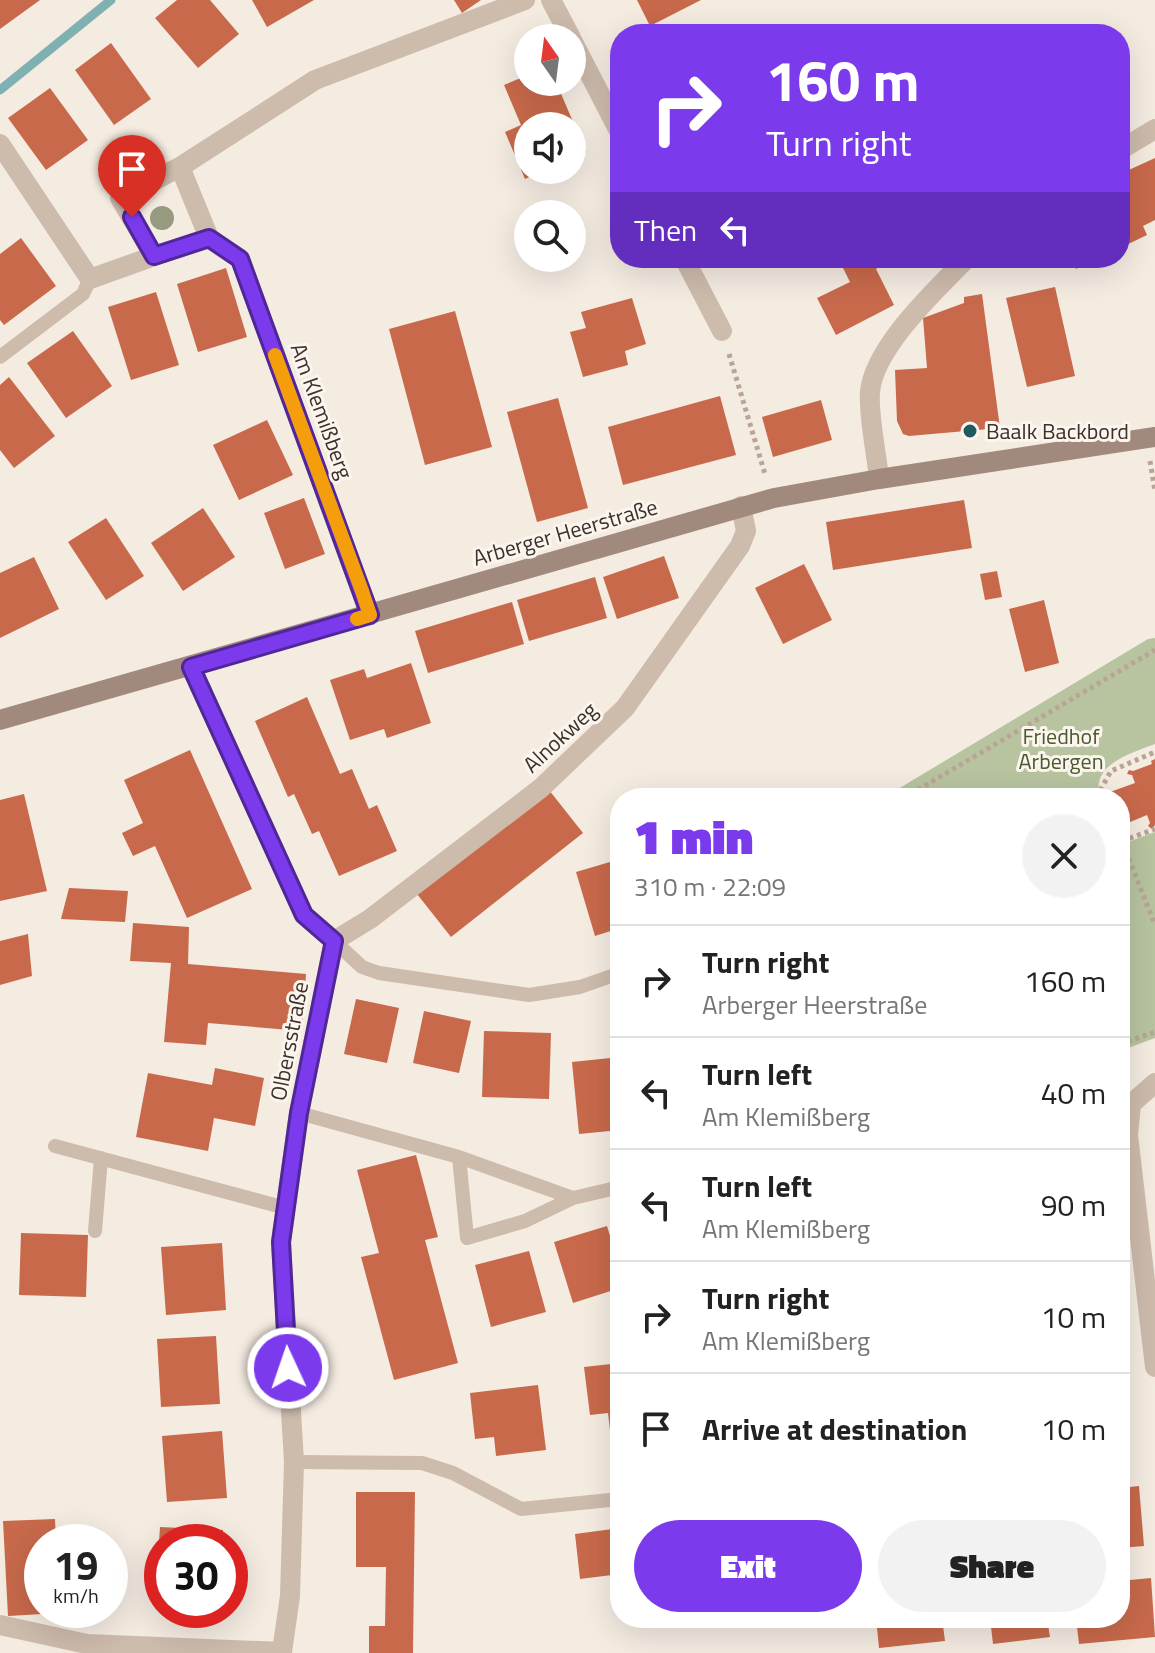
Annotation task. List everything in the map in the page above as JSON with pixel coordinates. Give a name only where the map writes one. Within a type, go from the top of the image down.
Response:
[{"type":"main road","name":"Arberger Heerstraße","points":[[0,720],[741,506],[879,479],[1155,437]]},
{"type":"street","points":[[154,256],[120,198],[180,167],[315,80],[525,0]]},
{"type":"street","points":[[551,0],[563,24]]},
{"type":"street","points":[[586,68],[610,114]]},
{"type":"street","points":[[1130,144],[1155,129]]},
{"type":"street","points":[[0,144],[90,279],[209,238],[180,167]]},
{"type":"street","name":"Am Klemißberg","points":[[209,238],[240,259],[370,615]]},
{"type":"street","points":[[689,268],[722,331]]},
{"type":"street","points":[[879,479],[869,393],[877,367],[905,324],[958,268]]},
{"type":"street","name":"Alnokweg","points":[[334,941],[370,919],[541,788],[625,708],[740,546],[746,531],[741,506]]},
{"type":"street","points":[[191,667],[304,915],[334,941]]},
{"type":"street","name":"Olbersstraße","points":[[282,1652],[290,1596],[294,1462],[281,1242],[299,1113],[334,941]]},
{"type":"street","points":[[1130,1114],[1131,1104],[1155,1083]]},
{"type":"street","points":[[1130,1152],[1155,1367]]},
{"type":"street","points":[[0,1625],[87,1644],[282,1652]]},
{"type":"lane","points":[[0,357],[83,294],[90,279]]},
{"type":"lane","points":[[334,941],[362,967],[379,973],[529,995],[580,987],[610,976]]},
{"type":"lane","points":[[299,1113],[459,1157],[573,1198]]},
{"type":"lane","points":[[55,1146],[286,1208]]},
{"type":"lane","points":[[459,1157],[467,1238],[525,1221],[573,1198],[610,1189]]},
{"type":"lane","points":[[95,1231],[101,1158]]},
{"type":"lane","points":[[294,1462],[422,1463],[453,1473],[521,1509],[610,1500]]},
{"type":"path","points":[[722,331],[774,498]]},
{"type":"path","points":[[921,788],[1155,650]]},
{"type":"path","points":[[1102,788],[1111,771],[1155,752]]},
{"type":"path","points":[[1130,836],[1155,829]]},
{"type":"path","points":[[1130,862],[1155,925]]},
{"type":"path","points":[[1130,1041],[1155,1032]]},
{"type":"green space","name":"Friedhof Arbergen","points":[[1155,638],[1155,744],[1114,762],[1101,777],[1099,788],[900,788],[1148,639]]},
{"type":"green space","points":[[1155,832],[1155,1038],[1130,1047],[1130,841]]},
{"type":"building","points":[[0,0],[40,0],[0,29]]},
{"type":"building","points":[[177,0],[210,0],[239,34],[198,68],[155,18]]},
{"type":"building","points":[[252,0],[314,0],[267,27]]},
{"type":"building","points":[[454,0],[481,0],[462,13]]},
{"type":"building","points":[[637,0],[701,0],[654,24],[649,24]]},
{"type":"building","points":[[111,43],[151,99],[114,125],[75,70]]},
{"type":"building","points":[[514,81],[514,96],[562,96],[569,112],[515,112],[504,85]]},
{"type":"building","points":[[50,88],[88,140],[46,170],[8,118]]},
{"type":"building","points":[[514,128],[514,153],[505,132]]},
{"type":"building","points":[[1155,158],[1155,220],[1143,226],[1147,235],[1130,243],[1130,169]]},
{"type":"building","points":[[21,238],[56,286],[4,325],[0,320],[0,254]]},
{"type":"building","points":[[226,268],[247,337],[198,352],[177,284]]},
{"type":"building","points":[[843,268],[878,268],[894,305],[836,335],[817,298],[850,282]]},
{"type":"building","points":[[1055,287],[1075,376],[1027,387],[1006,298]]},
{"type":"building","points":[[156,292],[179,365],[131,380],[108,307]]},
{"type":"building","points":[[982,294],[1000,428],[903,434],[897,421],[895,370],[927,368],[923,318],[964,303],[964,297]]},
{"type":"building","points":[[632,298],[646,344],[625,351],[628,365],[583,377],[570,332],[586,328],[581,312]]},
{"type":"building","points":[[455,311],[492,447],[425,465],[389,329]]},
{"type":"building","points":[[73,331],[112,386],[66,418],[27,363]]},
{"type":"building","points":[[9,377],[55,436],[14,468],[0,450],[0,385]]},
{"type":"building","points":[[720,396],[736,455],[623,485],[608,427]]},
{"type":"building","points":[[558,398],[588,508],[537,522],[507,412]]},
{"type":"building","points":[[821,400],[832,440],[773,457],[762,417]]},
{"type":"building","points":[[267,420],[293,475],[239,500],[213,445]]},
{"type":"building","points":[[304,498],[325,554],[285,569],[264,513]]},
{"type":"building","points":[[964,500],[972,548],[833,570],[826,522]]},
{"type":"building","points":[[203,508],[235,557],[183,591],[151,543]]},
{"type":"building","points":[[106,518],[144,576],[106,600],[68,542]]},
{"type":"building","points":[[664,556],[679,598],[617,619],[603,577]]},
{"type":"building","points":[[34,557],[59,609],[0,638],[0,573]]},
{"type":"building","points":[[804,564],[832,620],[783,644],[755,588]]},
{"type":"building","points":[[997,571],[1002,597],[985,600],[980,574]]},
{"type":"building","points":[[595,577],[607,618],[529,641],[517,600]]},
{"type":"building","points":[[1044,600],[1059,663],[1025,672],[1009,609]]},
{"type":"building","points":[[512,602],[524,644],[428,673],[415,631]]},
{"type":"building","points":[[411,663],[431,723],[387,738],[384,729],[350,740],[330,680],[364,669],[367,678]]},
{"type":"building","points":[[307,697],[340,774],[352,769],[369,809],[377,805],[397,851],[339,876],[319,831],[312,834],[294,794],[288,797],[255,721]]},
{"type":"building","points":[[190,750],[252,889],[187,918],[155,846],[133,856],[122,833],[143,823],[124,780]]},
{"type":"building","points":[[1155,759],[1155,825],[1152,829],[1148,826],[1147,815],[1130,822],[1130,788],[1121,788],[1135,783],[1132,775],[1127,774],[1129,770],[1152,764],[1151,761]]},
{"type":"building","points":[[549,790],[583,833],[451,937],[417,894]]},
{"type":"building","points":[[24,794],[47,891],[0,901],[0,800]]},
{"type":"building","points":[[610,862],[610,931],[595,936],[576,872]]},
{"type":"building","points":[[69,888],[128,891],[125,922],[61,919]]},
{"type":"building","points":[[133,923],[189,927],[188,964],[306,974],[302,1031],[208,1023],[206,1045],[164,1042],[171,963],[130,961]]},
{"type":"building","points":[[28,934],[32,976],[0,985],[0,941]]},
{"type":"building","points":[[356,999],[399,1008],[387,1063],[344,1054]]},
{"type":"building","points":[[424,1011],[471,1021],[459,1073],[413,1063]]},
{"type":"building","points":[[484,1031],[551,1033],[549,1099],[482,1097]]},
{"type":"building","points":[[610,1058],[610,1131],[579,1134],[572,1062]]},
{"type":"building","points":[[215,1068],[264,1078],[255,1126],[214,1118],[208,1151],[136,1137],[148,1073],[212,1085]]},
{"type":"building","points":[[416,1155],[438,1237],[425,1240],[458,1363],[394,1380],[361,1257],[379,1253],[357,1170]]},
{"type":"building","points":[[607,1226],[610,1236],[610,1291],[573,1303],[554,1242]]},
{"type":"building","points":[[21,1233],[88,1235],[86,1297],[19,1295]]},
{"type":"building","points":[[222,1243],[226,1310],[166,1315],[161,1247]]},
{"type":"building","points":[[529,1251],[546,1312],[491,1327],[475,1265]]},
{"type":"building","points":[[216,1336],[220,1404],[161,1407],[157,1339]]},
{"type":"building","points":[[610,1364],[610,1430],[608,1413],[590,1415],[584,1367]]},
{"type":"building","points":[[538,1385],[546,1450],[496,1456],[494,1437],[475,1439],[470,1393]]},
{"type":"building","points":[[222,1431],[227,1498],[167,1502],[162,1436]]},
{"type":"building","points":[[1139,1486],[1144,1546],[1130,1547],[1130,1487]]},
{"type":"building","points":[[356,1492],[415,1492],[413,1653],[369,1653],[369,1626],[385,1626],[386,1567],[356,1567]]},
{"type":"building","points":[[55,1519],[55,1524],[24,1524],[24,1615],[8,1616],[3,1521]]},
{"type":"building","points":[[610,1529],[610,1575],[580,1579],[575,1534]]},
{"type":"building","points":[[1151,1578],[1155,1637],[1079,1644],[1077,1628],[1130,1628],[1130,1580]]},
{"type":"building","points":[[877,1628],[943,1628],[945,1641],[879,1648]]},
{"type":"building","points":[[991,1628],[1049,1628],[1050,1637],[993,1644]]},
{"type":"waterway","points":[[0,90],[111,0]]},
{"type":"slow traffic","points":[[275,355],[370,615],[357,619]]},
{"type":"place","name":"Baalk Backbord","points":[[970,431]]},
{"type":"route","points":[[132,217],[154,256],[209,238],[240,259],[370,615],[191,667],[304,915],[334,941],[299,1113],[281,1242],[288,1368]]}]
